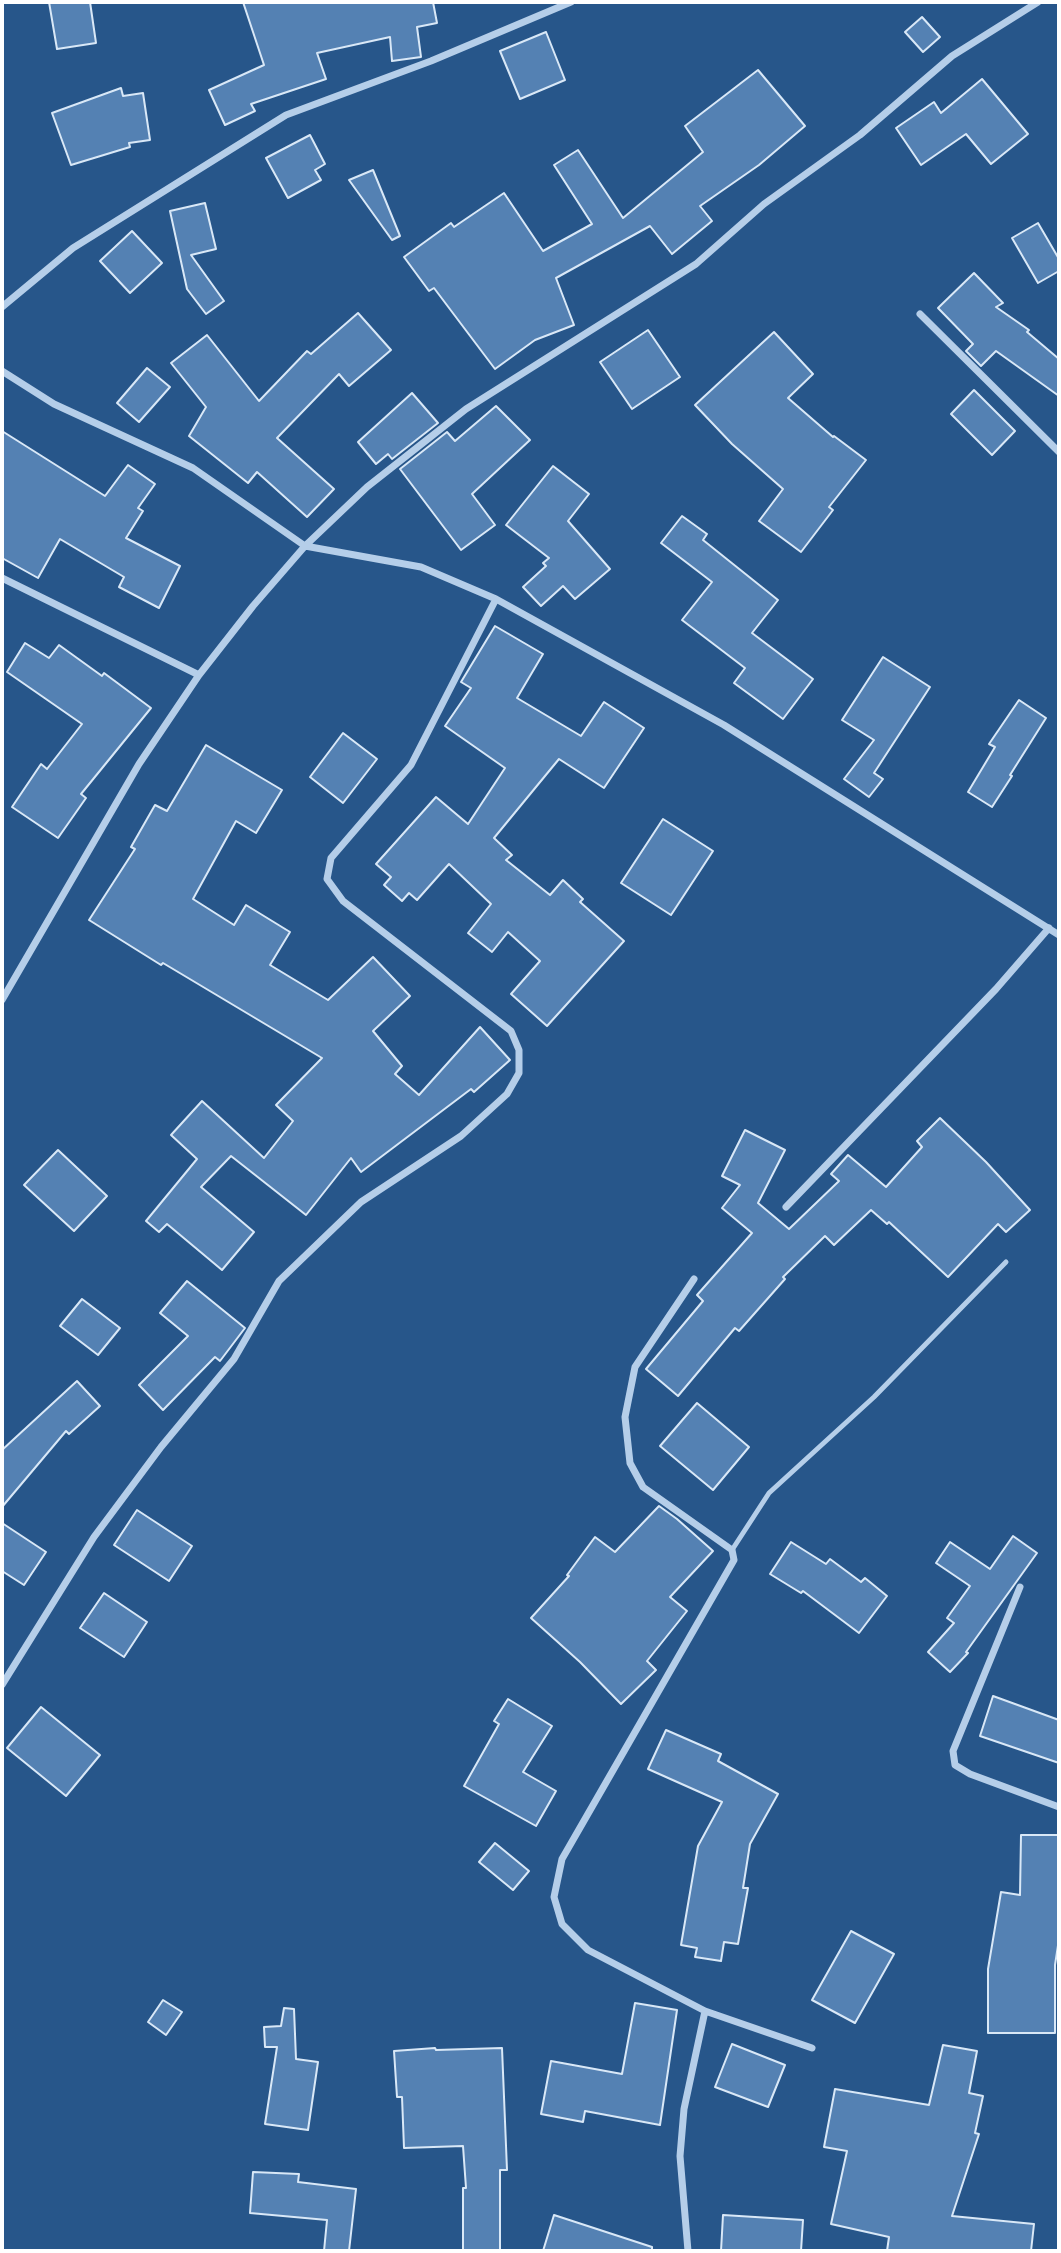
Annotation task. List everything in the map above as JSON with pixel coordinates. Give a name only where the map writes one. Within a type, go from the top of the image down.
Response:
[{"type":"street","points":[[2,307],[73,247],[286,115],[431,61],[571,2]]},
{"type":"street","points":[[2,1000],[139,764],[199,675],[253,606],[305,547],[367,487],[466,409],[696,264],[764,204],[860,135],[952,57],[1038,2]]},
{"type":"street","points":[[920,314],[1059,452]]},
{"type":"street","points":[[2,371],[54,404],[193,468],[305,547],[421,567],[496,600],[724,725],[1059,935]]},
{"type":"street","points":[[2,578],[199,675]]},
{"type":"street","points":[[2,1685],[94,1537],[161,1447],[234,1359],[279,1280],[361,1202],[461,1136],[507,1094],[519,1073],[519,1050],[512,1031],[343,901],[327,878],[331,858],[411,765],[496,600]]},
{"type":"street","points":[[786,1207],[996,989],[1049,928]]},
{"type":"street","points":[[694,1279],[635,1367],[625,1417],[630,1463],[643,1487],[732,1550],[734,1560],[562,1859],[554,1897],[562,1924],[588,1950],[705,2011],[812,2049]]},
{"type":"street","points":[[1020,1587],[953,1751],[955,1765],[971,1774],[1059,1807]]},
{"type":"street","points":[[688,2251],[680,2156],[684,2109],[705,2011]]},
{"type":"lane","points":[[732,1550],[769,1493],[874,1397],[1006,1262]]},
{"type":"building","points":[[49,2],[90,2],[96,43],[57,49]]},
{"type":"building","points":[[243,2],[433,2],[437,23],[417,27],[421,57],[392,61],[390,37],[317,53],[326,79],[251,104],[255,111],[225,125],[209,90],[264,65]]},
{"type":"building","points":[[922,17],[940,37],[923,52],[905,32]]},
{"type":"building","points":[[546,32],[565,80],[520,99],[500,51]]},
{"type":"building","points":[[758,70],[805,126],[759,165],[700,206],[712,221],[672,254],[650,226],[556,278],[574,325],[535,340],[495,369],[434,288],[429,291],[404,257],[451,223],[454,227],[504,193],[543,251],[592,224],[554,165],[578,150],[623,218],[703,152],[685,126]]},
{"type":"building","points":[[982,79],[1028,134],[991,164],[966,134],[921,165],[896,128],[934,102],[941,113]]},
{"type":"building","points":[[121,88],[123,96],[143,93],[150,140],[129,143],[130,147],[71,165],[52,113]]},
{"type":"building","points":[[310,135],[325,164],[315,170],[321,180],[288,198],[266,158]]},
{"type":"building","points":[[373,170],[400,236],[392,240],[349,180]]},
{"type":"building","points":[[205,203],[216,249],[191,255],[224,301],[206,314],[187,289],[170,211]]},
{"type":"building","points":[[1038,223],[1059,259],[1059,271],[1038,283],[1012,238]]},
{"type":"building","points":[[132,231],[162,263],[130,293],[100,261]]},
{"type":"building","points":[[974,273],[1003,303],[996,307],[1029,330],[1027,332],[1059,359],[1059,396],[996,351],[981,366],[966,351],[973,344],[938,308]]},
{"type":"building","points":[[358,313],[391,350],[349,386],[339,374],[277,438],[334,489],[307,517],[257,472],[248,483],[189,436],[206,407],[171,363],[207,335],[259,401],[307,351],[311,354]]},
{"type":"building","points":[[648,330],[680,377],[632,409],[600,362]]},
{"type":"building","points":[[774,332],[813,374],[788,398],[833,437],[866,460],[829,507],[833,510],[801,552],[759,521],[783,489],[732,444],[695,405]]},
{"type":"building","points":[[147,368],[170,387],[139,422],[117,403]]},
{"type":"building","points":[[974,390],[1015,431],[992,455],[951,414]]},
{"type":"building","points":[[412,393],[438,423],[392,459],[388,454],[376,464],[358,442]]},
{"type":"building","points":[[496,406],[530,440],[472,494],[495,525],[461,550],[400,469],[447,432],[455,441]]},
{"type":"building","points":[[2,431],[105,496],[128,465],[155,484],[138,508],[143,511],[126,538],[180,566],[159,608],[119,587],[124,577],[60,539],[38,578],[2,558]]},
{"type":"building","points":[[553,466],[589,494],[568,521],[610,569],[575,599],[563,586],[541,606],[523,587],[546,566],[543,563],[549,558],[506,525]]},
{"type":"building","points":[[682,516],[707,534],[703,540],[778,600],[752,633],[813,679],[783,719],[734,683],[745,668],[682,620],[712,582],[661,543]]},
{"type":"building","points":[[495,626],[543,654],[517,698],[581,736],[604,702],[644,728],[604,788],[559,759],[494,838],[512,855],[506,860],[550,895],[563,880],[583,899],[580,902],[624,941],[547,1026],[511,994],[540,961],[508,932],[492,952],[468,933],[491,904],[449,864],[417,900],[409,893],[402,901],[384,885],[391,877],[376,864],[436,797],[468,824],[505,768],[445,726],[471,688],[461,682]]},
{"type":"building","points":[[25,643],[49,658],[59,645],[102,676],[104,673],[151,708],[81,794],[86,798],[58,838],[12,807],[41,764],[47,769],[82,724],[7,672]]},
{"type":"building","points":[[883,657],[930,687],[874,773],[883,779],[869,797],[844,779],[874,740],[842,720]]},
{"type":"building","points":[[1019,700],[1046,718],[992,807],[968,792],[995,747],[989,744]]},
{"type":"building","points":[[343,733],[377,759],[343,803],[310,777]]},
{"type":"building","points":[[206,745],[282,790],[256,833],[236,821],[193,899],[234,925],[246,905],[290,932],[270,965],[328,1000],[373,957],[410,996],[373,1031],[402,1066],[395,1074],[419,1095],[480,1027],[510,1060],[474,1092],[471,1089],[361,1172],[351,1158],[306,1215],[231,1156],[201,1187],[254,1232],[222,1270],[167,1224],[159,1232],[146,1221],[197,1159],[171,1135],[202,1101],[264,1158],[293,1121],[276,1105],[322,1058],[89,920],[135,849],[131,847],[155,805],[167,811]]},
{"type":"building","points":[[663,819],[713,851],[671,915],[621,883]]},
{"type":"building","points":[[940,1118],[986,1162],[1030,1210],[1006,1232],[998,1224],[948,1277],[889,1222],[887,1224],[871,1210],[834,1245],[825,1236],[783,1277],[785,1279],[739,1331],[735,1328],[678,1396],[646,1369],[703,1301],[697,1295],[752,1233],[722,1208],[740,1185],[722,1176],[745,1130],[785,1150],[758,1203],[789,1229],[839,1181],[831,1174],[848,1155],[886,1187],[922,1147],[917,1141]]},
{"type":"building","points":[[58,1150],[107,1196],[74,1231],[24,1185]]},
{"type":"building","points":[[187,1281],[245,1328],[220,1361],[215,1357],[163,1410],[139,1385],[188,1336],[160,1313]]},
{"type":"building","points":[[82,1299],[120,1328],[98,1355],[60,1326]]},
{"type":"building","points":[[77,1381],[100,1406],[69,1434],[66,1431],[2,1507],[2,1450]]},
{"type":"building","points":[[697,1403],[749,1447],[713,1490],[660,1446]]},
{"type":"building","points":[[659,1506],[713,1551],[670,1597],[687,1611],[647,1661],[656,1670],[621,1704],[531,1618],[569,1576],[567,1575],[595,1537],[615,1552]]},
{"type":"building","points":[[137,1510],[192,1546],[169,1581],[114,1545]]},
{"type":"building","points":[[2,1523],[46,1552],[24,1585],[2,1571]]},
{"type":"building","points":[[1013,1536],[1037,1553],[966,1652],[968,1653],[950,1672],[928,1652],[954,1623],[947,1618],[970,1586],[936,1563],[950,1542],[990,1569]]},
{"type":"building","points":[[791,1542],[826,1564],[830,1559],[861,1582],[865,1578],[887,1596],[859,1633],[803,1591],[801,1593],[770,1574]]},
{"type":"building","points":[[104,1593],[147,1622],[124,1657],[80,1628]]},
{"type":"building","points":[[993,1696],[1059,1720],[1059,1763],[980,1736]]},
{"type":"building","points":[[508,1699],[552,1726],[523,1772],[556,1791],[536,1826],[464,1786],[499,1724],[494,1721]]},
{"type":"building","points":[[41,1707],[100,1755],[66,1796],[7,1748]]},
{"type":"building","points":[[666,1730],[721,1754],[718,1761],[778,1794],[750,1844],[743,1888],[748,1888],[738,1944],[724,1942],[721,1961],[695,1957],[697,1948],[681,1945],[698,1846],[722,1802],[648,1769]]},
{"type":"building","points":[[1021,1835],[1059,1835],[1059,1939],[1055,1965],[1055,2033],[988,2033],[988,1969],[1001,1892],[1020,1895]]},
{"type":"building","points":[[495,1843],[529,1871],[513,1890],[479,1862]]},
{"type":"building","points":[[851,1931],[894,1954],[855,2023],[812,2000]]},
{"type":"building","points":[[163,2000],[182,2012],[166,2035],[148,2022]]},
{"type":"building","points":[[635,2003],[677,2010],[660,2125],[585,2111],[583,2122],[541,2114],[551,2061],[622,2074]]},
{"type":"building","points":[[284,2008],[294,2009],[296,2059],[318,2062],[308,2130],[265,2124],[277,2047],[265,2047],[264,2027],[281,2026]]},
{"type":"building","points":[[732,2044],[785,2065],[768,2107],[715,2087]]},
{"type":"building","points":[[943,2045],[977,2051],[969,2093],[983,2096],[975,2133],[979,2134],[952,2216],[1034,2224],[1031,2251],[887,2251],[889,2237],[831,2224],[847,2151],[824,2147],[835,2089],[929,2105]]},
{"type":"building","points":[[502,2048],[507,2170],[500,2170],[500,2251],[463,2251],[463,2188],[466,2188],[463,2146],[404,2148],[402,2097],[397,2097],[394,2051]]},
{"type":"building","points":[[253,2172],[299,2174],[298,2182],[356,2189],[349,2251],[324,2251],[327,2220],[250,2213]]},
{"type":"building","points":[[554,2215],[652,2247],[652,2251],[543,2251]]},
{"type":"building","points":[[723,2215],[803,2220],[801,2251],[721,2251]]}]
